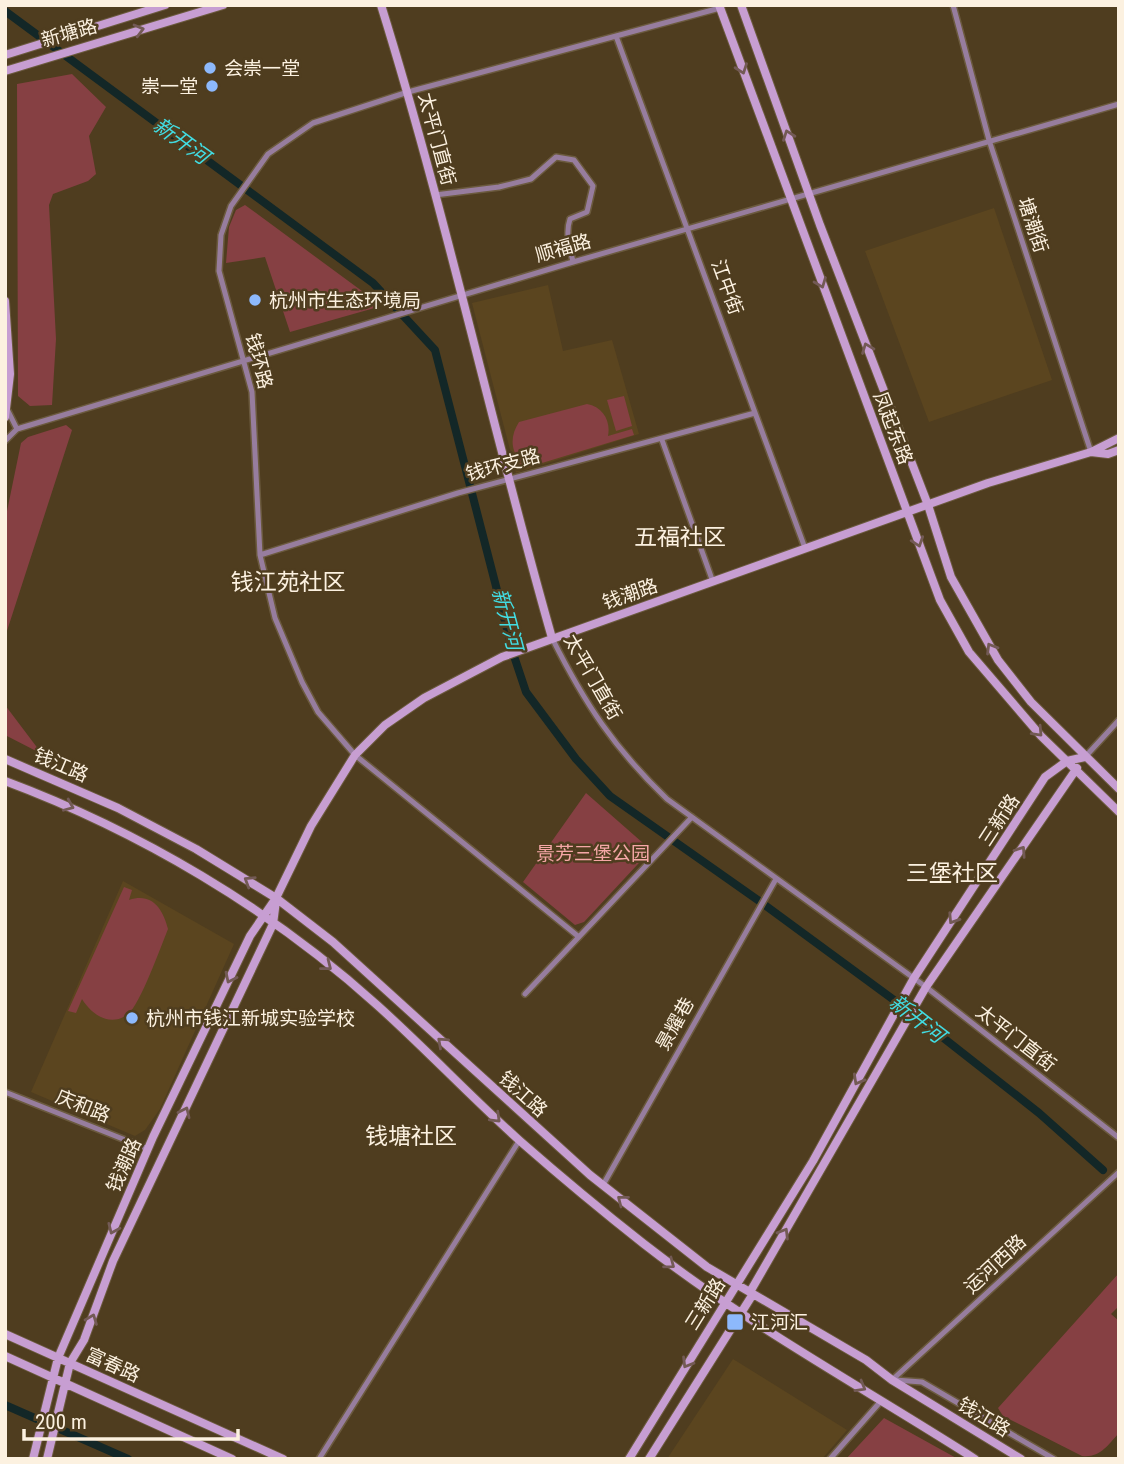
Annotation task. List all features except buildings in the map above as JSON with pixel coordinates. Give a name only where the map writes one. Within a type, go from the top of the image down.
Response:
[{"type":"main road","name":"新塘路","points":[[5,55],[165,5]]},
{"type":"main road","name":"新塘路","points":[[5,71],[223,5]]},
{"type":"main road","name":"太平门直街","points":[[382,5],[408,92],[507,481],[552,638]]},
{"type":"main road","name":"凤起东路","points":[[741,6],[809,194],[928,505],[950,577],[998,660],[1031,702],[1119,789]]},
{"type":"main road","name":"凤起东路","points":[[719,7],[940,600],[969,652],[1067,761],[1119,812]]},
{"type":"main road","points":[[5,302],[10,374],[5,417]]},
{"type":"main road","name":"钱潮路","points":[[33,1459],[58,1358],[148,1149],[250,936],[276,898],[312,825],[355,755],[385,725],[424,698],[502,657],[928,505],[1091,452],[1119,439]]},
{"type":"main road","name":"钱潮路","points":[[1091,452],[1108,454],[1119,450]]},
{"type":"main road","points":[[1067,761],[1085,758]]},
{"type":"main road","name":"三新路","points":[[649,1459],[740,1313],[926,987],[1085,758]]},
{"type":"main road","name":"钱江路","points":[[5,759],[118,808],[196,849],[276,898],[333,942],[603,1185],[707,1267],[866,1360],[892,1380],[1021,1459]]},
{"type":"main road","name":"三新路","points":[[629,1459],[813,1161],[914,978],[1045,777],[1067,761]]},
{"type":"main road","name":"钱江路","points":[[5,781],[124,833],[174,860],[263,916],[376,1003],[519,1140],[643,1243],[723,1304],[882,1399],[975,1459]]},
{"type":"main road","name":"钱潮路","points":[[47,1459],[70,1363],[84,1340],[113,1261],[273,924],[276,898]]},
{"type":"main road","name":"富春路","points":[[5,1334],[284,1459]]},
{"type":"main road","name":"富春路","points":[[5,1356],[232,1459]]},
{"type":"street","name":"塘潮街","points":[[954,5],[989,140],[1091,452]]},
{"type":"street","name":"钱环路","points":[[579,937],[355,755],[318,712],[302,682],[275,618],[260,555],[255,417],[243,359],[219,271],[224,220],[250,178],[277,146],[313,123],[408,92],[719,7]]},
{"type":"street","name":"江中街","points":[[616,36],[806,549]]},
{"type":"street","name":"顺福路","points":[[17,429],[460,295],[1119,104]]},
{"type":"street","points":[[435,195],[531,180],[556,158],[574,160],[593,186],[587,212],[570,219],[568,225],[566,234],[573,262]]},
{"type":"street","points":[[5,441],[17,429],[6,407]]},
{"type":"street","name":"钱环支路","points":[[260,555],[458,493],[755,413]]},
{"type":"street","points":[[662,440],[713,582]]},
{"type":"street","name":"太平门直街","points":[[552,638],[577,687],[629,762],[667,799],[926,987],[1119,1139]]},
{"type":"street","points":[[1085,758],[1119,720]]},
{"type":"street","points":[[526,994],[692,817]]},
{"type":"street","name":"景耀巷","points":[[603,1185],[753,915],[776,879]]},
{"type":"street","name":"庆和路","points":[[5,1092],[148,1149]]},
{"type":"street","points":[[319,1459],[519,1140]]},
{"type":"street","name":"运河西路","points":[[892,1380],[1119,1172]]},
{"type":"street","points":[[892,1380],[922,1382],[1054,1459]]},
{"type":"street","points":[[830,1459],[882,1399]]},
{"type":"shaded area","points":[[994,208],[1052,380],[929,422],[865,251]]},
{"type":"shaded area","points":[[548,285],[563,351],[612,340],[639,434],[516,473],[472,303]]},
{"type":"shaded area","name":"杭州市钱江新城实验学校","points":[[123,881],[234,944],[160,1109],[145,1130],[135,1136],[31,1092]]},
{"type":"shaded area","points":[[733,1359],[847,1430],[822,1459],[667,1459]]},
{"type":"green space","points":[[72,74],[106,107],[89,136],[96,174],[88,181],[53,194],[49,205],[56,339],[52,405],[30,406],[18,396],[17,84]]},
{"type":"green space","points":[[245,205],[366,294],[378,307],[290,332],[265,257],[226,263],[229,227],[236,210]]},
{"type":"green space","points":[[624,396],[632,426],[616,431],[607,400]]},
{"type":"green space","points":[[587,404],[597,408],[605,416],[608,436],[632,429],[634,435],[519,470],[518,464],[522,463],[515,454],[513,443],[519,422]]},
{"type":"green space","points":[[66,425],[72,430],[5,637],[5,521],[21,443],[28,437]]},
{"type":"green space","points":[[5,705],[42,754],[5,735]]},
{"type":"green space","name":"景芳三堡公园","points":[[586,793],[651,850],[584,922],[575,925],[523,882]]},
{"type":"green space","points":[[124,887],[132,890],[129,900],[144,898],[155,904],[160,909],[168,929],[144,988],[133,1008],[121,1018],[114,1020],[102,1017],[90,1010],[82,999],[76,1013],[68,1011]]},
{"type":"green space","points":[[1119,1273],[1119,1306],[1111,1314],[1119,1321],[1119,1433],[1098,1453],[1082,1456],[1003,1416],[998,1408]]},
{"type":"green space","points":[[884,1418],[958,1459],[846,1459]]},
{"type":"waterway","name":"新开河","points":[[5,11],[373,283],[435,350],[514,656],[526,692],[576,759],[610,796],[913,1014],[1039,1113],[1103,1170]]},
{"type":"waterway","points":[[5,1405],[128,1459]]},
{"type":"place","name":"会崇一堂","points":[[210,68]]},
{"type":"place","name":"崇一堂","points":[[212,86]]},
{"type":"place","name":"杭州市生态环境局","points":[[255,300]]},
{"type":"place","name":"杭州市钱江新城实验学校","points":[[132,1018]]},
{"type":"place","name":"江河汇","points":[[735,1322]]},
{"type":"district","name":"五福社区","points":[[680,537]]},
{"type":"district","name":"钱江苑社区","points":[[288,582]]},
{"type":"district","name":"三堡社区","points":[[952,873]]},
{"type":"district","name":"钱塘社区","points":[[411,1136]]}]
